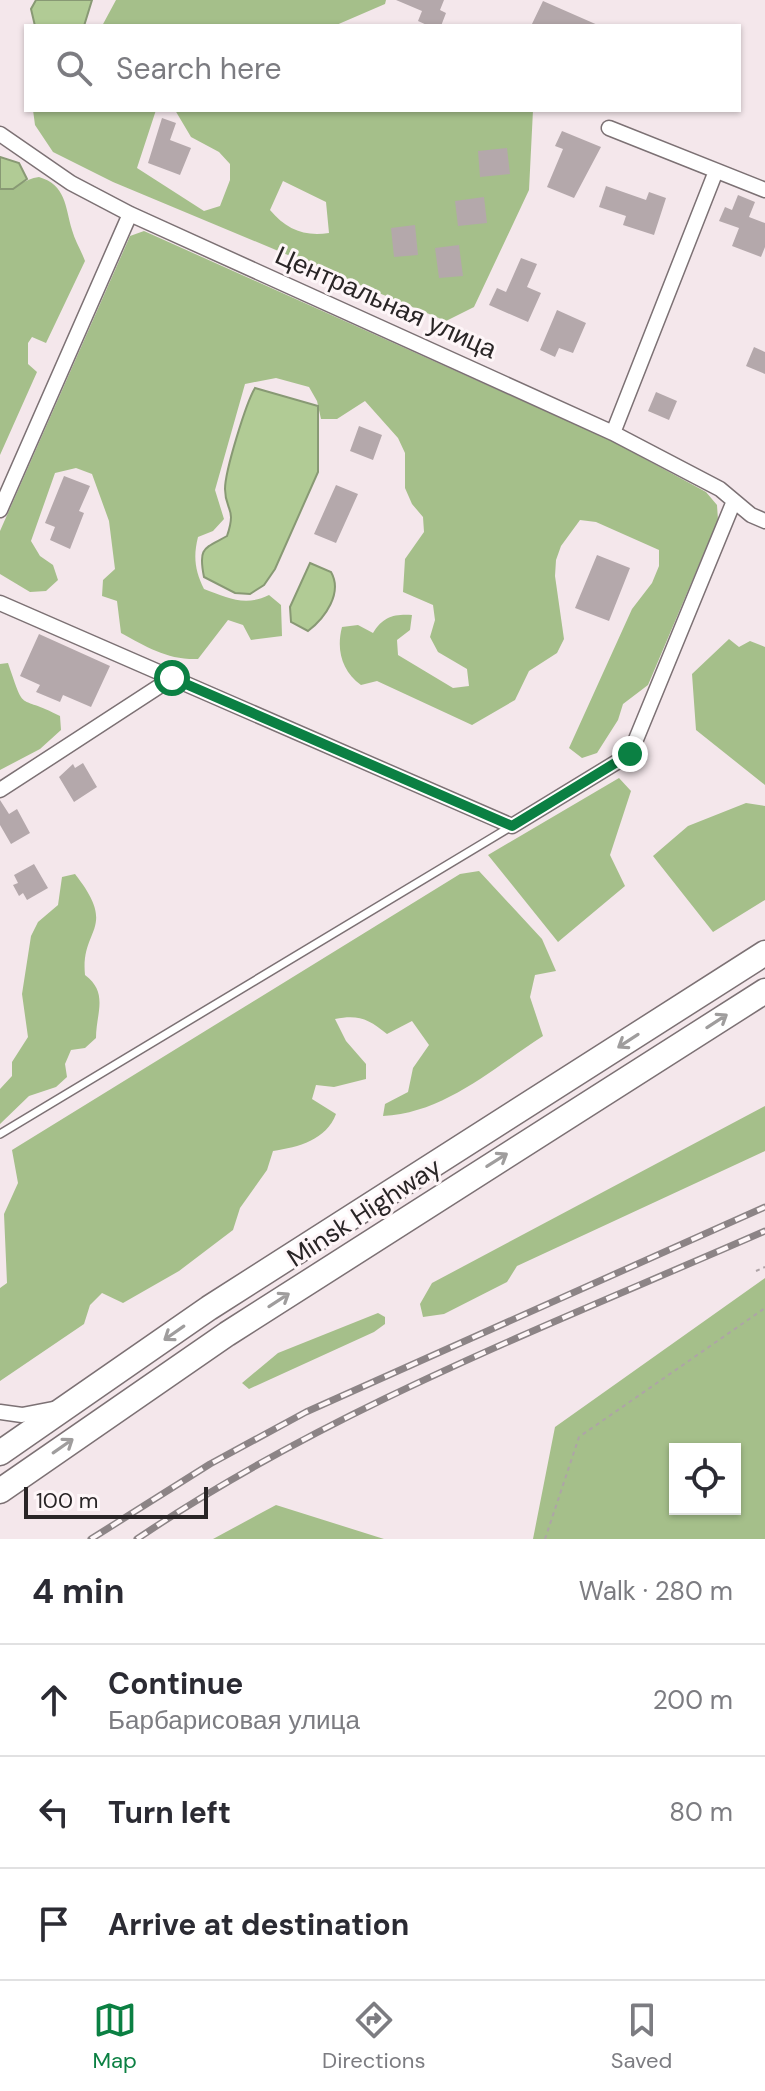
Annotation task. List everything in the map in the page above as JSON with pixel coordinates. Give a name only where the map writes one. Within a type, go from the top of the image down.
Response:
[{"type":"highway","name":"Minsk Highway","points":[[0,1453],[209,1308],[765,953]]},
{"type":"highway","name":"Minsk Highway","points":[[0,1491],[227,1334],[765,991]]},
{"type":"street","points":[[609,128],[765,190]]},
{"type":"street","name":"Центральная улица","points":[[0,134],[71,183],[130,214],[613,433],[720,489],[751,515],[765,521]]},
{"type":"street","points":[[613,433],[716,171]]},
{"type":"street","points":[[0,510],[130,214]]},
{"type":"street","points":[[0,603],[512,826],[630,754],[734,501]]},
{"type":"street","points":[[0,790],[172,678]]},
{"type":"street","points":[[0,1412],[39,1413],[83,1396]]},
{"type":"lane","points":[[0,1134],[512,826]]},
{"type":"path","points":[[756,1271],[765,1267]]},
{"type":"path","points":[[545,1539],[579,1437],[765,1308]]},
{"type":"shaded area","points":[[36,0],[92,0],[85,24],[35,24],[31,9]]},
{"type":"shaded area","points":[[116,0],[386,0],[385,4],[339,24],[103,24]]},
{"type":"shaded area","points":[[33,112],[155,112],[137,168],[204,211],[220,206],[230,180],[230,164],[219,152],[191,137],[176,112],[533,112],[529,190],[474,307],[446,321],[113,182],[53,152],[35,125]],"holes":[[[283,181],[326,202],[329,233],[311,234],[296,230],[270,210]]]},
{"type":"shaded area","points":[[0,157],[19,163],[27,179],[13,189],[0,189]]},
{"type":"shaded area","points":[[39,177],[55,185],[59,191],[85,261],[46,343],[32,337],[28,343],[28,364],[37,372],[0,455],[0,189]]},
{"type":"shaded area","points":[[144,231],[612,441],[706,492],[717,505],[718,520],[648,685],[623,704],[618,720],[597,753],[582,758],[569,748],[632,609],[652,583],[659,566],[659,550],[596,522],[580,520],[561,546],[556,560],[555,576],[564,639],[557,653],[529,671],[515,700],[472,725],[377,681],[361,685],[349,673],[342,659],[342,627],[358,625],[373,633],[385,620],[412,615],[410,630],[397,640],[398,655],[453,688],[469,686],[467,669],[438,652],[430,637],[435,620],[433,605],[403,592],[405,559],[424,532],[423,517],[412,504],[405,488],[405,453],[398,438],[365,401],[337,419],[321,419],[317,401],[309,387],[276,378],[245,384],[215,490],[224,519],[213,531],[198,537],[196,564],[204,589],[244,601],[269,595],[281,605],[282,636],[251,640],[243,625],[228,620],[198,659],[187,659],[149,648],[121,633],[117,601],[102,596],[103,580],[115,569],[109,521],[92,474],[76,468],[55,473],[31,541],[40,556],[53,565],[58,580],[46,591],[30,592],[0,574],[0,531],[130,236]]},
{"type":"shaded area","points":[[255,388],[318,406],[318,472],[275,569],[264,585],[250,594],[235,593],[204,577],[202,560],[208,547],[227,536],[231,514],[225,496],[226,480],[237,437]]},
{"type":"shaded area","points":[[310,563],[331,572],[335,588],[326,612],[308,631],[291,622],[290,607]]},
{"type":"shaded area","points":[[729,639],[739,647],[750,641],[765,647],[765,785],[696,730],[692,674]]},
{"type":"shaded area","points":[[8,663],[21,697],[60,716],[61,730],[40,749],[0,770],[0,664]]},
{"type":"shaded area","points":[[619,778],[631,791],[610,855],[625,886],[558,942],[488,855]]},
{"type":"shaded area","points":[[746,803],[765,806],[765,900],[713,932],[653,856],[688,826]]},
{"type":"shaded area","points":[[479,871],[542,939],[556,971],[535,975],[530,997],[543,1036],[448,1098],[406,1113],[383,1116],[385,1104],[408,1092],[413,1068],[429,1045],[412,1021],[387,1034],[363,1019],[335,1019],[346,1041],[366,1064],[366,1079],[334,1087],[316,1085],[312,1099],[336,1114],[326,1130],[310,1141],[273,1151],[267,1170],[240,1208],[233,1230],[179,1271],[123,1303],[102,1293],[90,1305],[84,1324],[0,1381],[0,1288],[7,1283],[4,1214],[18,1183],[12,1150],[460,874]]},
{"type":"shaded area","points":[[75,874],[88,892],[96,918],[85,959],[85,975],[99,996],[96,1038],[85,1048],[71,1050],[65,1064],[67,1077],[56,1087],[29,1096],[0,1124],[0,1089],[12,1076],[12,1062],[28,1037],[22,994],[31,936],[38,922],[58,905],[62,877]]},
{"type":"shaded area","points":[[765,1106],[765,1151],[517,1266],[507,1282],[444,1314],[423,1317],[420,1304],[432,1283]]},
{"type":"shaded area","points":[[765,1278],[765,1539],[533,1539],[555,1427]]},
{"type":"shaded area","points":[[378,1313],[385,1317],[385,1324],[374,1332],[249,1389],[242,1383],[278,1353]]},
{"type":"shaded area","points":[[276,1505],[384,1539],[213,1539]]},
{"type":"building","points":[[396,0],[444,0],[440,10],[446,13],[442,24],[418,21],[422,11]]},
{"type":"building","points":[[543,1],[595,24],[532,24]]},
{"type":"building","points":[[162,118],[176,123],[170,140],[191,148],[180,175],[148,163]]},
{"type":"building","points":[[562,131],[601,147],[574,198],[547,187],[563,149],[555,146]]},
{"type":"building","points":[[507,148],[510,174],[480,177],[478,151]]},
{"type":"building","points":[[606,186],[646,200],[649,192],[666,198],[654,235],[623,225],[626,216],[599,207]]},
{"type":"building","points":[[738,195],[755,202],[749,217],[765,223],[765,247],[761,257],[732,246],[739,228],[719,221],[725,207],[732,210]]},
{"type":"building","points":[[484,197],[487,223],[458,226],[455,201]]},
{"type":"building","points":[[415,225],[418,255],[394,257],[391,228]]},
{"type":"building","points":[[459,245],[463,276],[439,278],[435,248]]},
{"type":"building","points":[[521,258],[537,264],[527,287],[541,293],[528,322],[489,305],[497,288],[506,292]]},
{"type":"building","points":[[557,310],[586,323],[573,353],[559,348],[555,357],[540,350]]},
{"type":"building","points":[[754,347],[765,352],[765,374],[746,366]]},
{"type":"building","points":[[656,392],[677,401],[669,420],[648,411]]},
{"type":"building","points":[[359,426],[382,435],[373,460],[350,451]]},
{"type":"building","points":[[64,476],[90,486],[79,511],[84,513],[70,549],[50,540],[55,527],[45,523]]},
{"type":"building","points":[[336,485],[358,494],[336,543],[314,534]]},
{"type":"building","points":[[597,555],[630,568],[609,621],[575,608]]},
{"type":"building","points":[[39,634],[110,666],[91,707],[63,695],[60,702],[36,692],[40,685],[20,676]]},
{"type":"building","points":[[83,763],[97,787],[74,802],[59,777],[73,764],[75,768]]},
{"type":"building","points":[[0,800],[9,814],[17,809],[30,833],[11,844],[0,825]]},
{"type":"building","points":[[34,864],[48,888],[27,900],[23,893],[19,896],[13,885],[18,883],[14,875]]},
{"type":"railway","points":[[91,1539],[210,1464],[306,1412],[765,1207]]},
{"type":"railway","points":[[137,1539],[211,1492],[365,1408],[524,1335],[765,1231]]},
{"type":"route","points":[[172,678],[512,826],[630,754]]}]
